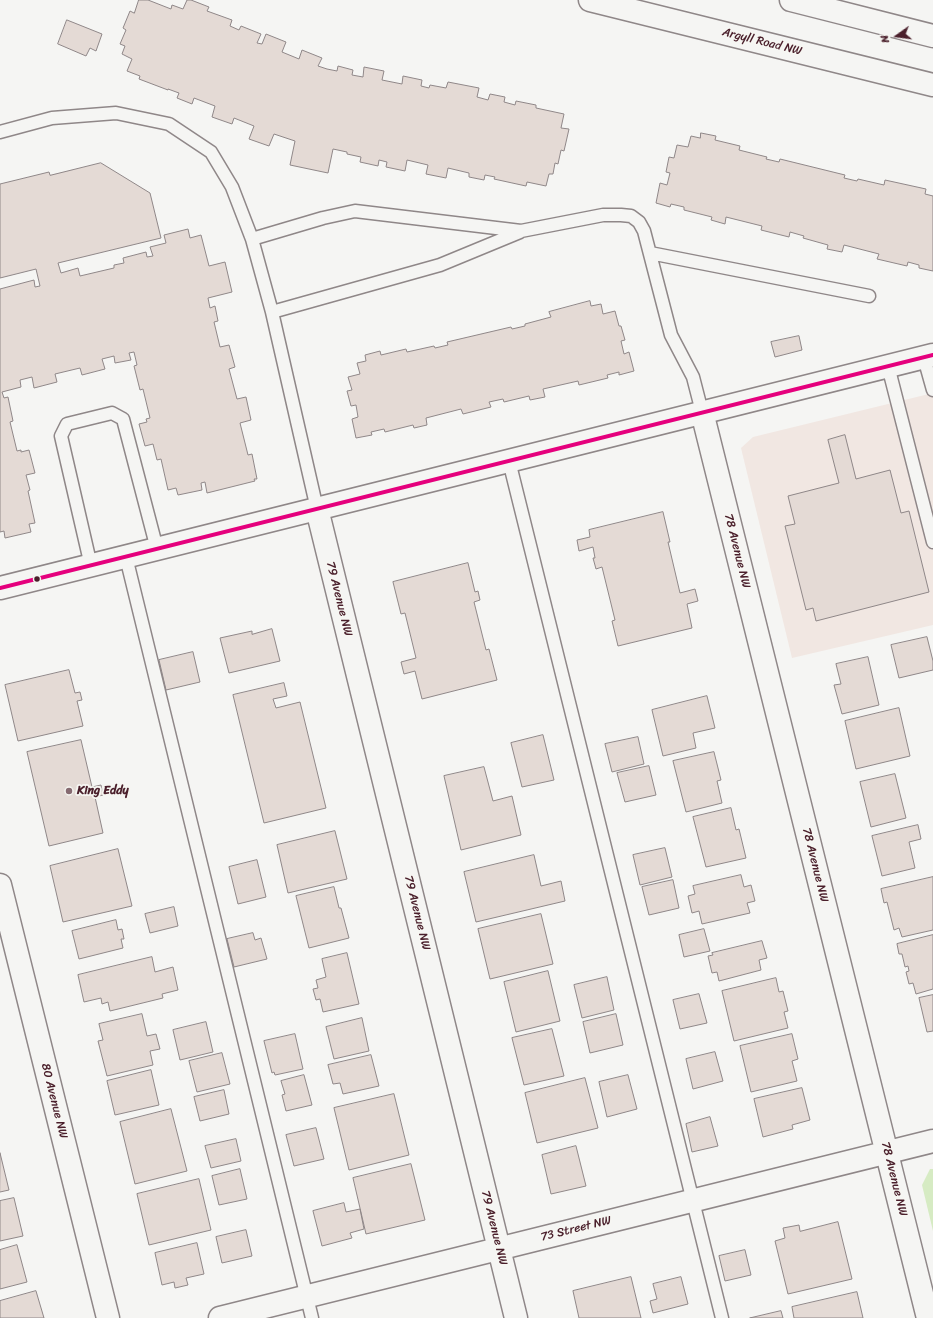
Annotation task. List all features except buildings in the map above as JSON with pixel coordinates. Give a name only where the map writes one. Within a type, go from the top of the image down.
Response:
[{"type":"street","name":"Argyll Road NW","points":[[590,0],[933,85]]},
{"type":"street","points":[[790,0],[933,36]]},
{"type":"street","points":[[0,588],[702,412],[928,357]]},
{"type":"street","name":"78 Avenue NW","points":[[702,412],[928,1318]]},
{"type":"street","name":"79 Avenue NW","points":[[318,509],[516,1318]]},
{"type":"street","name":"80 Avenue NW","points":[[0,885],[108,1318]]},
{"type":"street","name":"73 Street NW","points":[[220,1318],[933,1141]]},
{"type":"lane","points":[[0,132],[52,118],[116,113],[169,124],[211,152],[232,187],[252,239],[272,312],[318,509]]},
{"type":"lane","points":[[252,239],[323,218],[355,211],[521,231]]},
{"type":"lane","points":[[272,312],[440,265],[521,231],[603,215],[631,216],[639,222],[644,231],[671,336],[694,377],[702,412]]},
{"type":"lane","points":[[650,254],[869,296]]},
{"type":"lane","points":[[928,357],[933,390]]},
{"type":"lane","points":[[888,366],[933,542]]},
{"type":"lane","points":[[91,566],[61,436],[67,424],[112,413],[123,419],[157,549]]},
{"type":"lane","points":[[508,461],[722,1318]]},
{"type":"lane","points":[[126,557],[312,1318]]},
{"type":"shaded area","points":[[933,393],[933,625],[792,658],[741,448],[753,437]]},
{"type":"green space","points":[[930,1169],[933,1169],[933,1231],[922,1185]]},
{"type":"transit line","points":[[0,588],[933,355]]},
{"type":"place","name":"King Eddy","points":[[69,791]]}]
